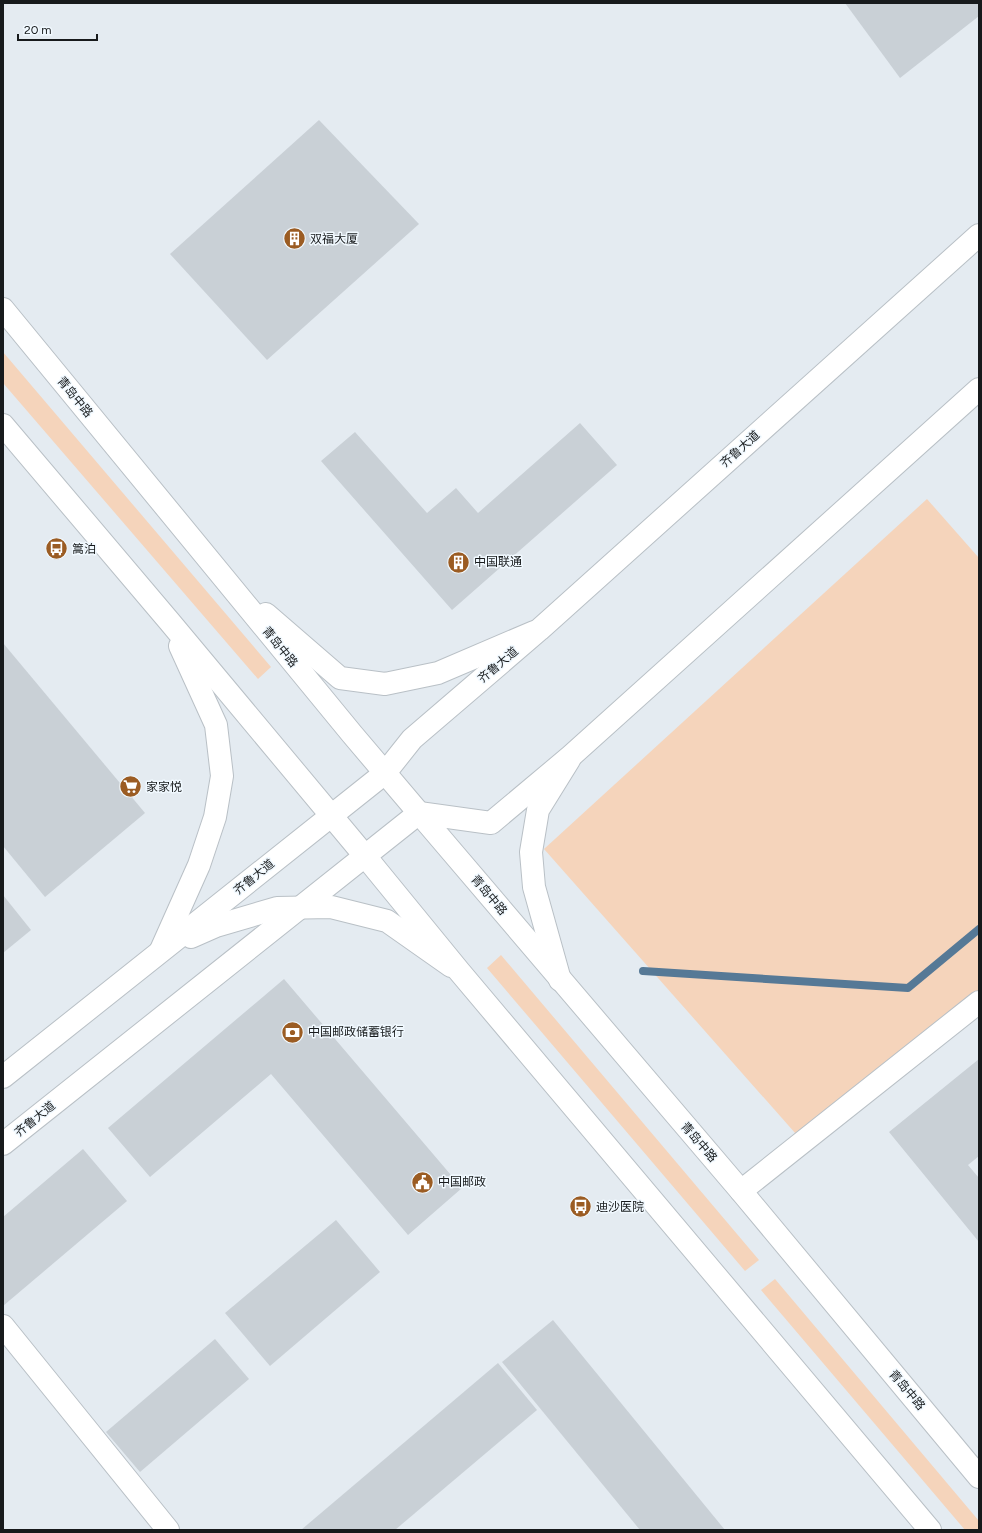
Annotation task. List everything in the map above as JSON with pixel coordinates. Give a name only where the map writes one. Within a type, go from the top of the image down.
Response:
[{"type":"main road","name":"齐鲁大道","points":[[3,1077],[385,773],[412,739],[539,630],[979,234]]},
{"type":"main road","name":"青岛中路","points":[[3,310],[385,773],[741,1191],[979,1477]]},
{"type":"main road","points":[[419,813],[491,823],[571,756],[979,389]]},
{"type":"main road","points":[[3,425],[332,815],[458,971],[930,1530]]},
{"type":"main road","points":[[223,577],[340,678],[385,684],[438,673],[539,630]]},
{"type":"main road","points":[[159,952],[199,865],[215,817],[222,776],[216,725],[169,621]]},
{"type":"main road","points":[[560,980],[534,887],[531,852],[538,810],[571,756]]},
{"type":"main road","name":"齐鲁大道","points":[[3,1144],[419,813]]},
{"type":"main road","points":[[159,952],[216,926],[277,908],[332,907],[387,921],[458,971]]},
{"type":"main road","points":[[741,1191],[979,1002]]},
{"type":"main road","points":[[3,1326],[168,1530]]},
{"type":"shaded area","points":[[3,352],[271,667],[258,679],[3,383]]},
{"type":"shaded area","points":[[927,499],[979,558],[979,1009],[803,1142],[544,849]]},
{"type":"shaded area","points":[[501,955],[759,1260],[745,1271],[487,968]]},
{"type":"shaded area","points":[[775,1279],[979,1521],[979,1530],[965,1530],[761,1290]]},
{"type":"building","points":[[845,3],[979,3],[979,16],[900,78]]},
{"type":"building","name":"双福大厦","points":[[319,120],[419,224],[267,360],[170,254]]},
{"type":"building","name":"中国联通","points":[[580,423],[617,465],[452,610],[321,461],[355,432],[427,513],[456,488],[478,513]]},
{"type":"building","points":[[3,643],[145,813],[45,897],[3,846]]},
{"type":"building","points":[[3,895],[31,930],[3,953]]},
{"type":"building","points":[[284,979],[462,1188],[408,1235],[271,1074],[150,1177],[108,1128]]},
{"type":"building","points":[[979,1059],[979,1156],[968,1165],[979,1178],[979,1242],[889,1132]]},
{"type":"building","points":[[83,1149],[127,1201],[3,1306],[3,1217]]},
{"type":"building","points":[[336,1220],[380,1272],[270,1366],[225,1313]]},
{"type":"building","points":[[553,1320],[725,1530],[640,1530],[502,1362]]},
{"type":"building","points":[[215,1339],[249,1379],[140,1472],[106,1432]]},
{"type":"building","points":[[498,1363],[537,1410],[395,1530],[301,1530]]},
{"type":"waterway","points":[[643,971],[908,988],[979,929]]},
{"type":"place","name":"双福大厦","points":[[295,239]]},
{"type":"place","name":"篙泊","points":[[56,549]]},
{"type":"place","name":"中国联通","points":[[459,562]]},
{"type":"place","name":"家家悦","points":[[130,787]]},
{"type":"place","name":"中国邮政储蓄银行","points":[[292,1032]]},
{"type":"place","name":"中国邮政","points":[[423,1182]]},
{"type":"place","name":"迪沙医院","points":[[581,1207]]}]
